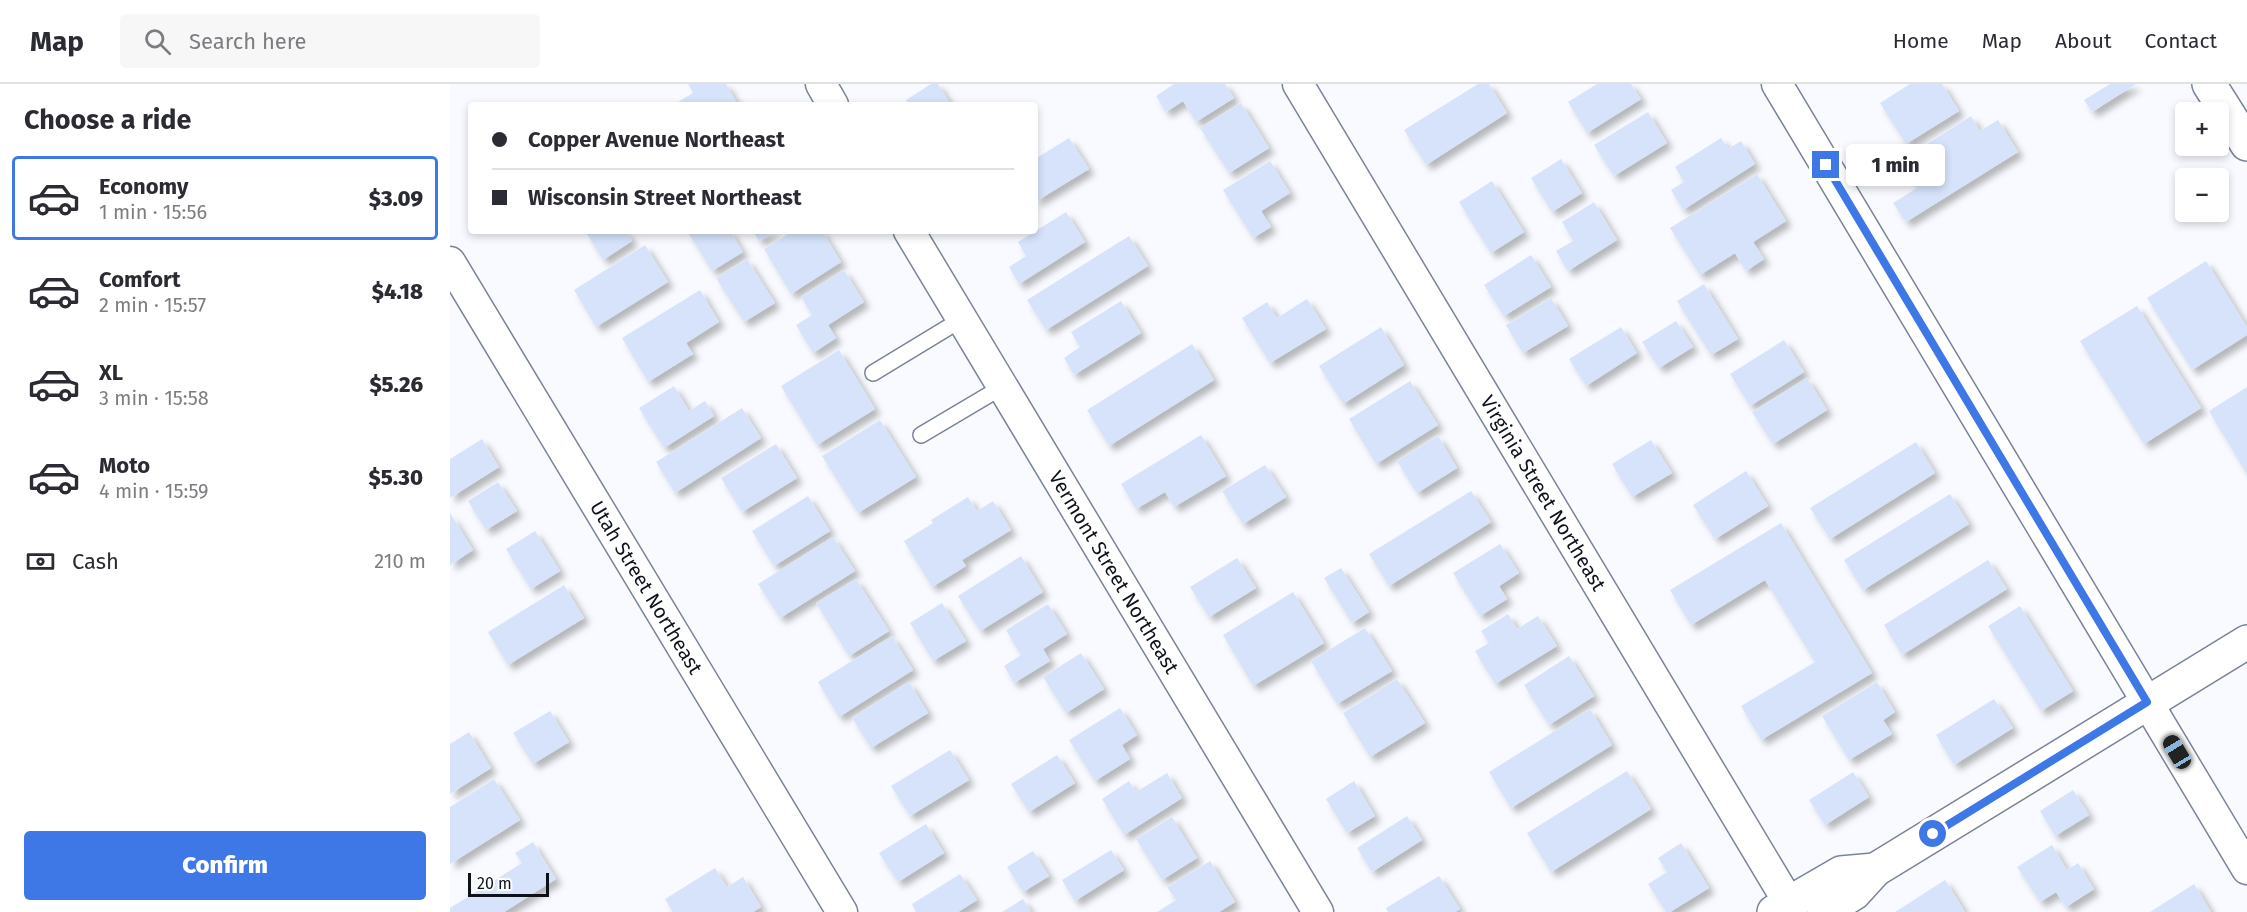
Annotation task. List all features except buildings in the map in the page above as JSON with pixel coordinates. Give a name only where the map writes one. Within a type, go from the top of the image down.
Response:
[{"type":"street","points":[[821,84],[831,102]]},
{"type":"street","name":"Virginia Street Northeast","points":[[1298,84],[1782,908]]},
{"type":"street","points":[[1777,84],[2247,869]]},
{"type":"street","points":[[2209,84],[2247,144]]},
{"type":"street","name":"Vermont Street Northeast","points":[[911,234],[1318,912]]},
{"type":"street","name":"Utah Street Northeast","points":[[450,262],[842,912]]},
{"type":"street","points":[[1824,912],[1854,893],[1875,870],[2247,642]]},
{"type":"street","points":[[1782,908],[1841,873],[1875,870]]},
{"type":"lane","points":[[873,373],[962,319]]},
{"type":"lane","points":[[921,435],[1002,387]]},
{"type":"route","points":[[1826,165],[2147,702],[1933,834]]}]
